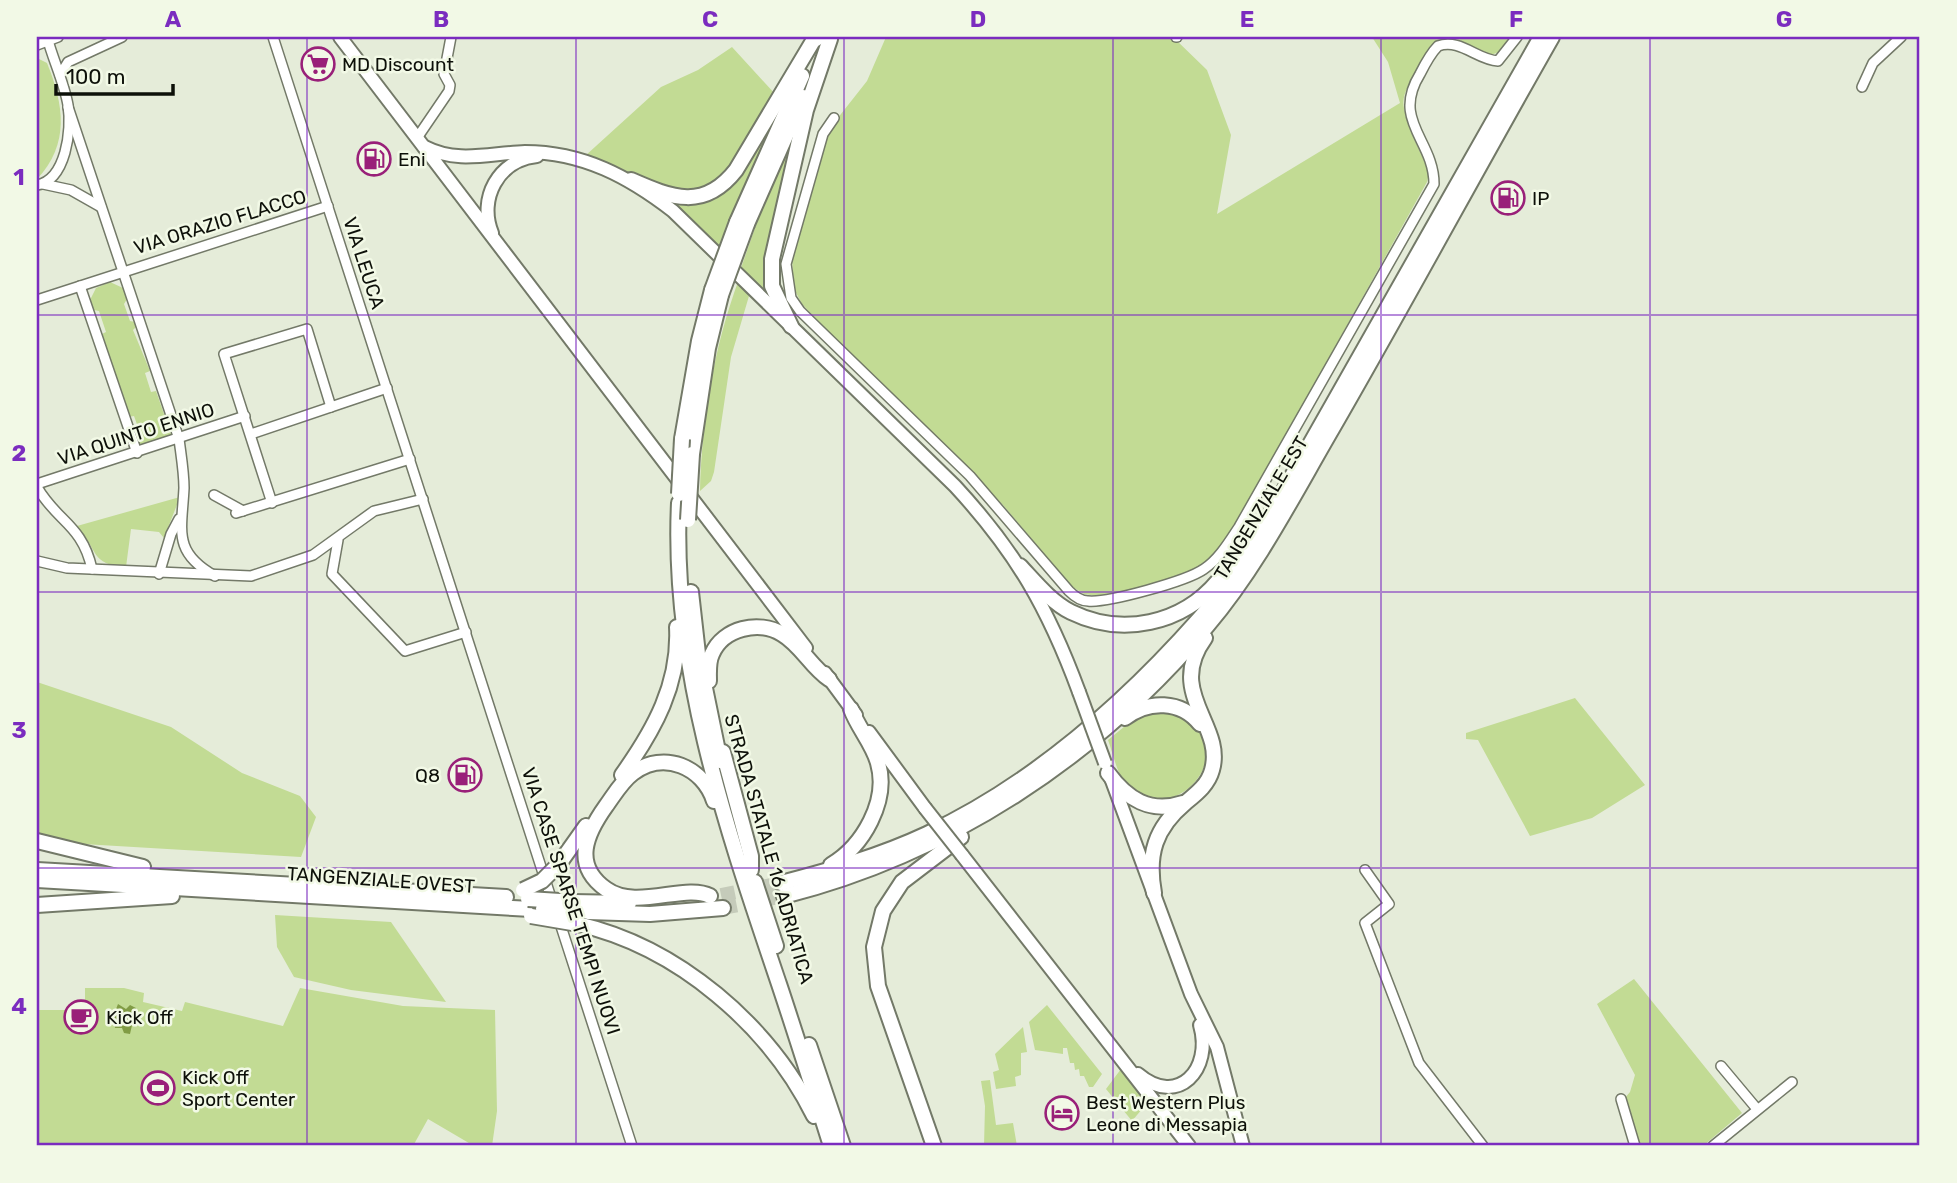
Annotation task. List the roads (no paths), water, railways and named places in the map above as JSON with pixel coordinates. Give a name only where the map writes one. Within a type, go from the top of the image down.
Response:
[{"type":"highway","points":[[631,180],[657,192],[683,198],[704,196],[720,188],[736,170],[813,41],[825,37]]},
{"type":"highway","points":[[791,326],[775,296],[772,259],[825,37]]},
{"type":"highway","name":"STRADA STATALE 16 ADRIATICA","points":[[825,37],[742,223],[716,292],[694,366],[682,439],[679,503],[704,687],[721,765],[751,870],[843,1146]]},
{"type":"highway","name":"TANGENZIALE EST","points":[[783,890],[928,834],[1009,788],[1115,705],[1201,618],[1239,567],[1274,508],[1541,37]]},
{"type":"highway","name":"TANGENZIALE EST","points":[[783,890],[882,867],[956,831],[1010,800],[1060,763],[1161,677],[1208,625],[1248,572],[1389,331],[1552,37]]},
{"type":"highway","name":"STRADA STATALE 16 ADRIATICA","points":[[716,292],[683,521],[683,616],[699,713],[754,913],[831,1146]]},
{"type":"highway","points":[[1020,565],[1045,593],[1070,612],[1097,622],[1144,623],[1169,618],[1206,594],[1274,508]]},
{"type":"highway","points":[[683,521],[674,534],[677,655],[667,698],[640,750],[528,903],[575,913],[619,939],[668,962],[749,1023],[776,1053],[797,1084],[815,1117],[824,1146]]},
{"type":"highway","points":[[1154,893],[1150,864],[1154,844],[1164,824],[1203,788],[1212,771],[1213,751],[1192,690],[1195,656],[1248,572]]},
{"type":"highway","points":[[751,870],[751,856],[717,724],[709,681],[712,654],[719,643],[736,631],[748,627],[770,629],[782,634],[815,669],[829,679]]},
{"type":"highway","points":[[1060,763],[1071,759],[1132,713],[1149,706],[1181,709],[1206,730]]},
{"type":"highway","points":[[783,890],[785,878],[831,865],[843,857],[859,839],[874,813],[880,771],[851,709]]},
{"type":"highway","name":"TANGENZIALE OVEST","points":[[37,870],[411,891],[528,903],[575,913],[660,902],[718,900],[703,893],[624,897],[608,891],[592,875],[585,857],[588,833],[625,780],[638,769],[654,763],[674,763],[692,771],[707,785],[744,895],[754,913]]},
{"type":"highway","points":[[1107,768],[1124,793],[1144,804],[1166,807],[1187,801]]},
{"type":"highway","points":[[934,1146],[878,986],[874,959],[876,933],[883,911],[902,882],[924,863],[999,812],[1010,800]]},
{"type":"highway","points":[[37,841],[123,864],[197,871],[216,879]]},
{"type":"highway","name":"TANGENZIALE OVEST","points":[[37,880],[432,903],[528,903]]},
{"type":"highway","points":[[37,905],[151,896],[241,896],[272,892]]},
{"type":"main road","points":[[340,37],[925,808],[1189,1146]]},
{"type":"main road","points":[[420,142],[437,153],[457,158],[528,152],[561,155],[593,163],[631,180],[688,225],[955,485],[989,523],[1020,565],[1050,618],[1191,994],[1204,1040],[1202,1061],[1194,1076],[1180,1084],[1161,1086],[1145,1080],[1120,1057]]},
{"type":"main road","points":[[495,240],[489,226],[487,197],[497,178],[508,168],[531,157],[561,155]]},
{"type":"main road","points":[[1191,994],[1217,1048],[1243,1146]]},
{"type":"street","points":[[37,45],[58,37]]},
{"type":"street","points":[[60,75],[68,62],[122,37]]},
{"type":"street","name":"VIA LEUCA","points":[[273,37],[466,632]]},
{"type":"street","points":[[420,142],[449,91],[450,85],[444,74],[451,37]]},
{"type":"street","points":[[834,118],[823,134],[786,264],[791,298],[800,312],[970,476],[1069,592],[1085,601],[1104,601],[1188,578],[1207,568],[1220,554],[1239,527],[1434,184],[1411,115],[1408,97],[1412,87],[1438,46],[1453,44],[1483,59],[1498,61],[1517,37]]},
{"type":"street","points":[[1862,87],[1873,63],[1901,37]]},
{"type":"street","points":[[48,39],[121,271],[180,439],[184,488],[179,519],[171,534],[159,574]]},
{"type":"street","points":[[40,185],[57,172],[65,147],[68,107]]},
{"type":"street","points":[[40,185],[71,190],[101,206]]},
{"type":"street","name":"VIA ORAZIO FLACCO","points":[[37,300],[328,206]]},
{"type":"street","points":[[80,286],[136,453]]},
{"type":"street","points":[[272,503],[224,354],[307,329],[331,407]]},
{"type":"street","points":[[251,434],[387,388]]},
{"type":"street","name":"VIA QUINTO ENNIO","points":[[37,485],[245,415]]},
{"type":"street","points":[[214,495],[240,512],[410,459]]},
{"type":"street","points":[[37,485],[43,498],[82,538],[92,569]]},
{"type":"street","points":[[37,561],[67,568],[251,576],[284,567],[338,540],[359,519],[374,511],[423,499]]},
{"type":"street","points":[[179,519],[184,547],[190,558],[215,576]]},
{"type":"street","points":[[338,540],[332,573],[405,651],[466,632]]},
{"type":"street","name":"VIA CASE SPARSE TEMPI NUOVI","points":[[466,632],[632,1146]]},
{"type":"street","points":[[1365,870],[1389,904],[1365,923],[1419,1063],[1483,1146]]},
{"type":"street","points":[[1721,1066],[1757,1109]]},
{"type":"street","points":[[1713,1146],[1792,1082]]},
{"type":"street","points":[[1621,1099],[1635,1146]]},
{"type":"tunnel","points":[[721,895],[781,883]]},
{"type":"tunnel","points":[[723,908],[784,896]]},
{"type":"place","name":"MD Discount","points":[[318,64]]},
{"type":"place","name":"Eni","points":[[374,159]]},
{"type":"place","name":"IP","points":[[1508,198]]},
{"type":"place","name":"Q8","points":[[465,775]]},
{"type":"place","name":"Kick Off","points":[[81,1017]]},
{"type":"place","name":"Kick Off Sport Center","points":[[158,1088]]},
{"type":"place","name":"Best Western Plus Leone di Messapia","points":[[1062,1113]]}]
